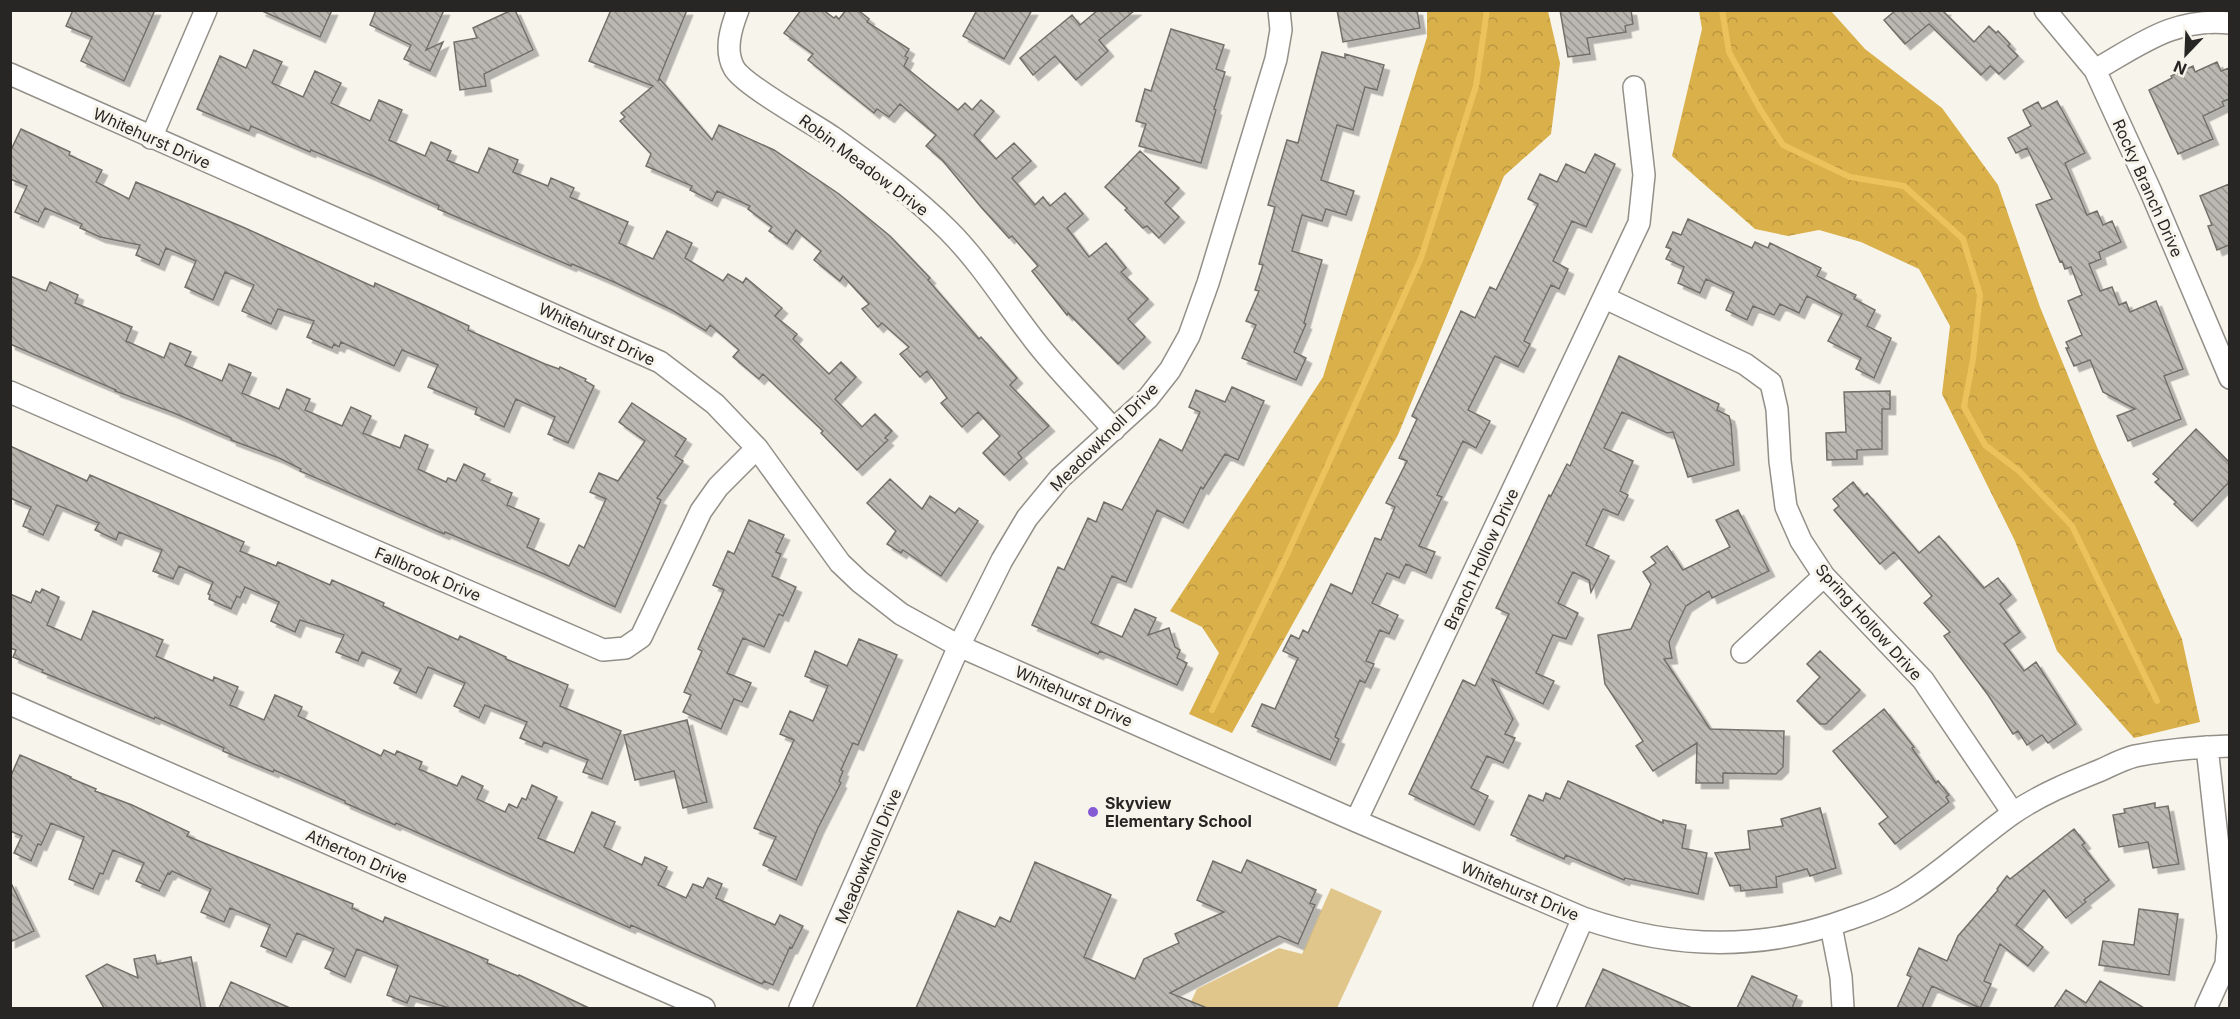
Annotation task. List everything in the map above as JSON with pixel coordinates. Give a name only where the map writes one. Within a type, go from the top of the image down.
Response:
[{"type":"street","points":[[151,138],[206,10]]},
{"type":"street","name":"Robin Meadow Drive","points":[[738,10],[732,24],[728,48],[734,69],[753,85],[833,138],[890,180],[948,230],[995,286],[1036,343],[1114,430]]},
{"type":"street","name":"Meadowknoll Drive","points":[[800,1008],[959,646],[1002,560],[1027,518],[1060,478],[1148,398],[1170,370],[1189,336],[1209,283],[1276,59],[1281,30],[1279,10]]},
{"type":"street","name":"Rocky Branch Drive","points":[[2045,10],[2095,69],[2151,192],[2229,378]]},
{"type":"street","points":[[2095,69],[2166,29],[2201,21],[2229,23]]},
{"type":"street","name":"Whitehurst Drive","points":[[10,74],[660,362],[715,404],[757,448],[840,563],[860,582],[901,614],[959,646],[1356,821],[1582,918],[1615,929],[1710,944],[1746,943],[1791,936],[1831,926],[1871,912],[1910,892],[2013,813],[2066,785],[2133,756],[2229,746]]},
{"type":"street","name":"Branch Hollow Drive","points":[[1356,821],[1639,223],[1644,175],[1634,87]]},
{"type":"street","name":"Spring Hollow Drive","points":[[1605,298],[1745,364],[1771,383],[1778,409],[1780,461],[1786,507],[1801,541],[1824,576],[1923,680],[2013,813]]},
{"type":"street","name":"Fallbrook Drive","points":[[10,392],[603,650],[625,648],[641,637],[701,511],[718,488],[757,448]]},
{"type":"street","points":[[1742,652],[1824,576]]},
{"type":"street","name":"Atherton Drive","points":[[10,704],[704,1008]]},
{"type":"street","points":[[2206,1008],[2226,964],[2228,936],[2207,747]]},
{"type":"street","points":[[1544,1008],[1582,918]]},
{"type":"street","points":[[1831,926],[1841,977],[1843,1008]]},
{"type":"shaded area","points":[[1331,888],[1382,911],[1337,1008],[1188,1008],[1197,989],[1279,948],[1302,954]]},
{"type":"green space","points":[[1427,11],[1548,11],[1560,63],[1551,134],[1504,176],[1398,435],[1232,733],[1189,714],[1219,653],[1202,627],[1170,611],[1323,377],[1427,37]]},
{"type":"green space","points":[[1699,11],[1831,11],[1865,49],[1942,108],[1998,185],[2040,307],[2097,447],[2182,639],[2200,722],[2134,738],[2057,651],[2015,541],[1942,394],[1950,326],[1919,269],[1861,242],[1819,230],[1788,236],[1755,229],[1672,156],[1702,29]]},
{"type":"building","points":[[73,10],[155,10],[124,81],[81,61],[92,37],[66,26]]},
{"type":"building","points":[[260,10],[332,10],[320,37]]},
{"type":"building","points":[[376,10],[444,10],[426,50],[443,42],[430,71],[404,59],[411,45],[370,25]]},
{"type":"building","points":[[515,10],[533,50],[484,74],[486,86],[460,90],[454,42],[477,38],[473,28]]},
{"type":"building","points":[[611,10],[687,10],[658,81],[660,79],[712,140],[719,125],[774,150],[839,194],[890,236],[930,278],[928,280],[979,339],[981,337],[1017,378],[1010,385],[1049,426],[1018,453],[1022,458],[1004,475],[983,453],[1000,436],[978,412],[962,427],[941,403],[947,398],[927,371],[920,377],[900,354],[909,347],[882,323],[878,327],[862,309],[869,304],[843,276],[840,281],[814,260],[821,251],[796,230],[787,244],[769,231],[772,227],[748,209],[750,206],[717,191],[712,201],[690,190],[692,186],[646,166],[651,154],[620,121],[625,117],[621,113],[653,86],[589,61]]},
{"type":"building","points":[[801,10],[823,10],[839,19],[846,10],[858,10],[869,19],[867,22],[909,49],[905,56],[908,58],[904,66],[958,110],[965,103],[972,110],[981,100],[994,111],[974,135],[996,159],[1014,143],[1031,161],[1012,178],[1035,205],[1043,197],[1050,206],[1065,193],[1083,214],[1067,228],[1089,257],[1106,243],[1126,268],[1121,272],[1148,299],[1128,319],[1145,337],[1118,364],[1068,313],[1067,315],[1032,271],[1038,266],[1012,236],[1009,238],[943,161],[926,146],[936,135],[900,104],[889,117],[877,109],[874,113],[808,60],[813,54],[784,33]]},
{"type":"building","points":[[977,10],[1032,10],[1004,59],[963,36]]},
{"type":"building","points":[[1098,10],[1135,10],[1099,40],[1108,51],[1076,80],[1055,56],[1033,75],[1020,58],[1072,15],[1080,25]]},
{"type":"building","points":[[1337,10],[1417,10],[1420,28],[1343,42]]},
{"type":"building","points":[[1560,10],[1631,10],[1633,24],[1625,26],[1626,32],[1587,38],[1590,54],[1568,57]]},
{"type":"building","points":[[1896,10],[1945,10],[1944,12],[1974,42],[1989,26],[1996,33],[1998,31],[2018,56],[1999,74],[1990,66],[1981,75],[1929,24],[1905,44],[1884,20]]},
{"type":"building","points":[[1171,29],[1224,45],[1216,69],[1225,72],[1201,163],[1139,146],[1146,124],[1136,121],[1145,89],[1151,91]]},
{"type":"building","points":[[254,50],[282,62],[272,83],[303,97],[315,71],[341,83],[331,103],[370,121],[379,100],[402,110],[389,140],[425,156],[431,142],[451,151],[447,160],[478,173],[489,148],[518,160],[513,172],[548,186],[551,178],[574,188],[570,197],[628,222],[619,243],[653,259],[667,231],[692,243],[685,258],[723,281],[728,274],[743,283],[746,278],[782,308],[775,316],[797,334],[793,339],[829,374],[841,362],[856,377],[835,399],[862,427],[875,414],[892,431],[885,438],[888,440],[857,470],[821,433],[823,431],[763,374],[759,379],[733,357],[739,350],[710,325],[706,331],[672,310],[614,282],[438,209],[439,206],[373,176],[251,126],[249,131],[197,109],[220,56],[246,68]]},
{"type":"building","points":[[1322,52],[1345,58],[1345,54],[1384,65],[1377,90],[1365,87],[1353,130],[1337,125],[1321,180],[1354,191],[1346,215],[1326,209],[1322,221],[1302,215],[1292,251],[1322,260],[1304,323],[1306,324],[1294,352],[1306,358],[1296,380],[1242,358],[1256,325],[1246,321],[1259,291],[1255,290],[1263,265],[1259,264],[1275,207],[1268,205],[1287,140],[1298,143]]},
{"type":"building","points":[[2217,62],[2221,71],[2229,68],[2229,99],[2222,102],[2224,106],[2203,116],[2213,139],[2178,154],[2149,90],[2193,66],[2195,72]]},
{"type":"building","points":[[2057,101],[2085,153],[2065,163],[2087,215],[2097,211],[2103,225],[2112,221],[2121,242],[2099,252],[2101,259],[2089,264],[2100,291],[2112,287],[2119,305],[2126,302],[2130,312],[2156,301],[2183,369],[2164,376],[2181,419],[2128,441],[2117,416],[2135,409],[2103,392],[2090,360],[2074,366],[2066,348],[2069,348],[2066,342],[2082,335],[2068,301],[2082,295],[2071,267],[2065,269],[2062,261],[2060,262],[2036,205],[2052,199],[2027,148],[2016,153],[2008,138],[2031,126],[2023,110],[2038,102],[2042,109]]},
{"type":"building","points":[[21,129],[102,170],[96,182],[129,199],[136,182],[245,228],[374,287],[375,283],[469,326],[468,330],[545,364],[559,369],[560,367],[586,379],[585,381],[594,386],[568,443],[548,434],[555,417],[516,399],[504,427],[475,414],[477,408],[428,387],[438,365],[402,350],[394,366],[341,342],[339,347],[334,344],[332,348],[307,337],[314,321],[278,309],[271,324],[242,311],[254,285],[225,272],[213,300],[185,287],[196,261],[166,248],[159,265],[136,255],[140,245],[100,237],[80,228],[82,224],[45,208],[38,222],[15,212],[27,186],[10,179],[10,152]]},
{"type":"building","points":[[1140,151],[1179,188],[1165,203],[1179,217],[1159,238],[1147,226],[1143,228],[1125,210],[1127,208],[1105,187]]},
{"type":"building","points":[[1595,154],[1615,164],[1586,227],[1572,221],[1553,261],[1568,269],[1559,289],[1551,285],[1524,341],[1530,344],[1518,367],[1495,356],[1468,410],[1490,421],[1476,448],[1463,441],[1437,495],[1442,497],[1419,546],[1435,552],[1426,573],[1406,564],[1399,578],[1387,573],[1372,603],[1398,615],[1389,634],[1380,630],[1366,661],[1374,664],[1365,683],[1360,680],[1335,737],[1339,739],[1330,760],[1252,726],[1262,704],[1275,709],[1298,658],[1283,651],[1291,635],[1299,639],[1303,630],[1308,633],[1331,584],[1352,594],[1375,538],[1381,540],[1395,507],[1386,503],[1407,461],[1399,458],[1417,419],[1412,416],[1461,311],[1475,318],[1490,287],[1496,290],[1538,204],[1528,199],[1540,174],[1557,182],[1566,164],[1585,173]]},
{"type":"building","points":[[2229,184],[2229,245],[2217,250],[2208,226],[2212,225],[2200,196]]},
{"type":"building","points":[[1688,219],[1752,248],[1755,242],[1768,248],[1770,243],[1821,268],[1817,276],[1856,295],[1854,299],[1875,310],[1867,326],[1891,338],[1874,378],[1856,369],[1861,358],[1828,341],[1842,314],[1807,296],[1799,313],[1780,304],[1774,315],[1753,306],[1747,320],[1726,310],[1734,292],[1706,279],[1700,293],[1678,283],[1684,267],[1666,259],[1671,249],[1666,247],[1673,232],[1681,235]]},
{"type":"building","points":[[10,276],[46,291],[50,282],[78,295],[75,303],[132,327],[126,341],[164,358],[170,343],[191,352],[185,365],[222,381],[229,364],[251,373],[242,393],[279,409],[287,389],[310,399],[305,410],[342,426],[351,407],[371,416],[363,433],[400,448],[405,435],[428,445],[418,469],[446,482],[448,478],[456,481],[464,464],[485,474],[482,480],[512,493],[507,505],[539,519],[527,547],[569,566],[579,545],[584,548],[606,499],[590,492],[599,473],[618,481],[645,441],[619,422],[632,403],[686,439],[675,456],[683,461],[657,498],[661,500],[615,607],[544,574],[445,532],[444,534],[300,471],[301,469],[279,458],[231,440],[231,438],[174,413],[115,391],[10,344]]},
{"type":"building","points":[[1619,356],[1719,404],[1717,410],[1729,416],[1731,424],[1734,465],[1688,477],[1673,432],[1667,433],[1622,412],[1604,448],[1633,461],[1620,491],[1628,495],[1618,515],[1603,509],[1586,545],[1609,556],[1591,592],[1589,580],[1573,572],[1558,603],[1578,613],[1566,639],[1553,635],[1536,673],[1554,681],[1543,704],[1492,679],[1513,719],[1505,734],[1515,738],[1503,763],[1487,756],[1471,788],[1488,796],[1474,825],[1409,794],[1463,680],[1475,686],[1509,614],[1496,608],[1549,495],[1551,496],[1567,464],[1570,466]]},
{"type":"building","points":[[1232,387],[1264,401],[1238,460],[1225,454],[1203,489],[1201,487],[1183,523],[1157,510],[1126,582],[1112,576],[1091,623],[1122,637],[1135,609],[1156,618],[1148,635],[1169,628],[1175,647],[1180,650],[1177,658],[1187,663],[1177,685],[1100,651],[1098,654],[1032,625],[1058,567],[1064,570],[1088,518],[1096,522],[1104,502],[1122,510],[1160,439],[1182,451],[1200,412],[1189,407],[1196,390],[1225,402]]},
{"type":"building","points":[[1890,391],[1890,409],[1882,409],[1882,449],[1857,450],[1857,459],[1827,460],[1826,433],[1846,432],[1844,392]]},
{"type":"building","points":[[2196,429],[2229,462],[2229,482],[2192,521],[2155,482],[2159,479],[2153,474]]},
{"type":"building","points":[[10,446],[87,481],[90,475],[244,542],[240,551],[276,566],[278,562],[330,585],[332,580],[458,640],[460,636],[506,659],[568,685],[560,706],[621,731],[602,779],[583,772],[588,760],[544,742],[542,747],[520,738],[527,722],[485,705],[479,718],[454,706],[465,683],[428,667],[416,693],[394,683],[401,669],[362,652],[358,661],[336,652],[344,635],[300,620],[295,632],[271,621],[279,602],[245,587],[240,598],[237,596],[231,609],[209,599],[208,594],[213,582],[179,566],[173,579],[153,571],[162,550],[119,532],[116,540],[95,530],[99,523],[57,505],[43,535],[23,526],[31,507],[10,498]]},
{"type":"building","points":[[890,479],[922,509],[930,496],[955,513],[959,508],[978,521],[941,576],[903,550],[901,553],[887,544],[896,531],[867,503]]},
{"type":"building","points":[[1853,482],[1864,496],[1867,493],[1919,553],[1939,536],[1984,588],[1998,578],[2011,595],[2000,604],[2020,632],[2004,644],[2024,671],[2036,662],[2076,724],[2048,743],[2042,735],[2027,745],[2018,731],[2013,734],[1988,695],[1944,636],[1950,632],[1924,603],[1932,596],[1894,552],[1880,564],[1834,510],[1839,506],[1833,499]]},
{"type":"building","points":[[1738,510],[1769,571],[1712,598],[1709,591],[1686,606],[1669,642],[1672,658],[1664,659],[1710,729],[1784,731],[1783,767],[1776,774],[1723,773],[1723,783],[1696,783],[1697,743],[1653,771],[1636,746],[1643,741],[1605,684],[1598,635],[1631,629],[1651,584],[1643,572],[1656,563],[1651,557],[1667,546],[1683,570],[1730,547],[1716,520]]},
{"type":"building","points":[[749,520],[784,535],[776,552],[781,554],[772,576],[796,587],[783,616],[779,614],[764,647],[743,638],[727,673],[751,683],[742,702],[734,699],[721,729],[683,712],[691,695],[684,692],[702,651],[698,649],[724,590],[713,585],[728,551],[734,554]]},
{"type":"building","points":[[42,589],[59,597],[47,625],[81,640],[93,611],[163,640],[156,656],[213,681],[214,677],[238,687],[230,705],[264,720],[275,695],[302,707],[298,716],[381,756],[384,750],[395,755],[397,751],[422,762],[419,769],[457,786],[462,776],[483,786],[477,799],[505,812],[509,804],[517,808],[522,798],[526,800],[532,785],[557,797],[538,838],[574,853],[592,812],[615,822],[604,847],[642,865],[645,857],[667,867],[658,885],[686,898],[693,884],[703,888],[708,878],[722,884],[716,898],[775,925],[780,915],[803,926],[792,948],[790,947],[773,985],[764,981],[762,984],[274,770],[273,772],[223,751],[224,748],[155,717],[154,719],[42,672],[43,670],[13,657],[16,650],[10,648],[10,594],[31,603],[36,591],[40,593]]},
{"type":"building","points":[[859,639],[897,655],[858,745],[853,743],[841,770],[843,771],[839,781],[841,783],[818,828],[796,880],[763,865],[776,837],[754,828],[794,740],[780,734],[790,711],[813,721],[828,686],[805,676],[815,651],[847,666]]},
{"type":"building","points":[[1820,651],[1860,690],[1826,724],[1820,724],[1797,701],[1820,677],[1807,664]]},
{"type":"building","points":[[1884,709],[1914,747],[1912,748],[1936,783],[1938,781],[1949,795],[1946,797],[1949,802],[1895,844],[1879,824],[1888,817],[1833,751]]},
{"type":"building","points":[[687,720],[707,802],[683,808],[674,771],[635,780],[624,735]]},
{"type":"building","points":[[20,755],[189,832],[187,836],[353,904],[352,908],[383,922],[385,917],[488,960],[487,963],[519,975],[589,1008],[449,1008],[410,996],[407,1003],[387,995],[398,966],[357,949],[345,977],[325,968],[334,949],[297,933],[286,957],[261,946],[270,925],[230,908],[224,922],[201,912],[211,889],[172,871],[168,873],[159,891],[136,881],[144,863],[113,850],[103,874],[100,873],[93,889],[69,879],[84,837],[51,823],[31,861],[14,853],[22,836],[10,831],[10,778]]},
{"type":"building","points":[[1568,781],[1663,823],[1663,820],[1686,825],[1682,848],[1707,853],[1698,894],[1625,878],[1624,880],[1566,855],[1564,859],[1511,835],[1529,795],[1543,801],[1546,793],[1560,799]]},
{"type":"building","points":[[2155,803],[2155,808],[2168,806],[2179,864],[2153,868],[2148,842],[2119,847],[2113,815],[2125,813],[2124,809]]},
{"type":"building","points":[[1820,808],[1836,868],[1810,876],[1807,869],[1776,877],[1777,887],[1741,891],[1740,885],[1730,886],[1715,853],[1750,849],[1748,831],[1783,826],[1781,819]]},
{"type":"building","points":[[2074,829],[2085,843],[2082,845],[2109,880],[2066,918],[2044,890],[2016,925],[2043,947],[2028,966],[2000,944],[1984,981],[1991,984],[1980,1008],[1932,986],[1922,1008],[1897,1008],[1911,977],[1907,975],[1919,948],[1947,961],[1958,936],[1998,890],[2007,876],[2010,879]]},
{"type":"building","name":"Skyview Elementary School","points":[[1247,860],[1316,890],[1310,903],[1315,905],[1298,944],[1279,936],[1170,993],[1207,1008],[916,1008],[958,911],[995,927],[1000,917],[1010,922],[1035,862],[1111,895],[1084,957],[1135,979],[1144,959],[1179,943],[1175,934],[1224,912],[1197,900],[1213,861],[1241,873]]},
{"type":"building","points":[[10,881],[34,931],[10,942]]},
{"type":"building","points":[[2139,909],[2178,914],[2169,975],[2099,965],[2103,941],[2134,945]]},
{"type":"building","points":[[155,955],[157,964],[191,957],[201,1008],[104,1008],[86,976],[107,964],[138,978],[134,959]]},
{"type":"building","points":[[1603,969],[1692,1008],[1585,1008]]},
{"type":"building","points":[[1752,976],[1797,996],[1792,1008],[1737,1008]]},
{"type":"building","points":[[2100,981],[2144,1008],[2054,1008],[2066,990],[2086,1003]]},
{"type":"building","points":[[231,982],[290,1008],[219,1008]]},
{"type":"waterway","points":[[1212,710],[1287,555],[1421,258],[1476,86],[1487,10]]},
{"type":"waterway","points":[[1722,10],[1729,52],[1760,109],[1783,145],[1850,177],[1904,186],[1963,239],[1980,295],[1973,359],[1964,407],[1985,445],[2019,471],[2072,526],[2157,701]]},
{"type":"place","name":"Skyview Elementary School","points":[[1093,812]]}]
